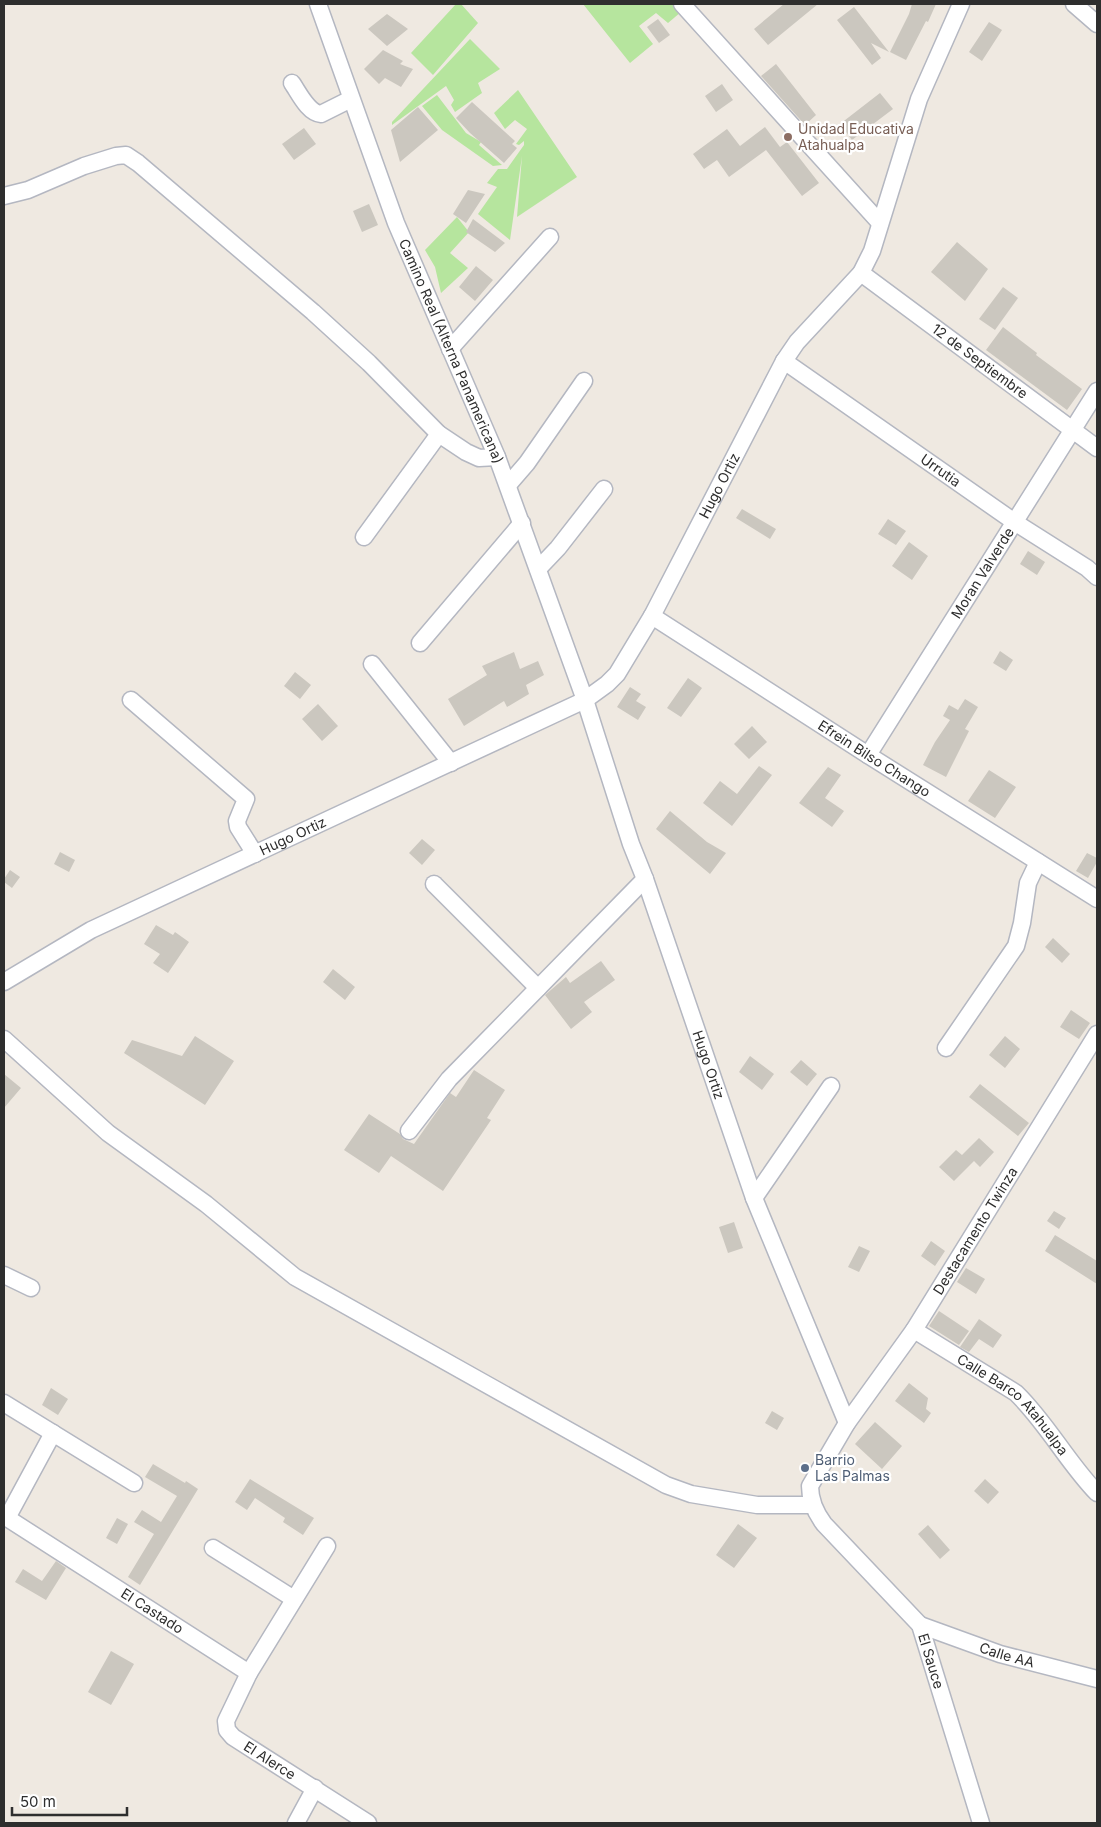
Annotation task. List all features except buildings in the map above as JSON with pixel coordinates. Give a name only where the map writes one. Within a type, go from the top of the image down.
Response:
[{"type":"street","name":"Camino Real (Alterna Panamericana)","points":[[318,4],[396,223],[498,457],[586,700]]},
{"type":"street","points":[[682,4],[880,223]]},
{"type":"street","name":"Hugo Ortiz","points":[[4,982],[92,930],[586,700],[617,674],[652,616],[784,361],[797,342],[861,273],[872,251],[919,99],[961,4]]},
{"type":"street","points":[[1074,4],[1097,24]]},
{"type":"street","points":[[292,83],[311,110],[316,114],[321,114],[351,99]]},
{"type":"street","points":[[4,196],[28,190],[84,166],[116,156],[126,155],[138,163],[313,312],[369,363],[439,434],[466,452],[479,458],[498,457]]},
{"type":"street","points":[[450,349],[550,237]]},
{"type":"street","name":"12 de Septiembre","points":[[861,273],[1097,448]]},
{"type":"street","name":"Urrutia","points":[[784,361],[1016,523],[1064,552],[1097,577]]},
{"type":"street","points":[[508,485],[526,463],[584,381]]},
{"type":"street","name":"Moran Valverde","points":[[868,756],[1074,431],[1097,391]]},
{"type":"street","points":[[364,537],[439,434]]},
{"type":"street","points":[[538,569],[558,548],[604,489]]},
{"type":"street","points":[[420,643],[522,523]]},
{"type":"street","name":"Efrein Bilso Chango","points":[[652,616],[868,756],[1097,899]]},
{"type":"street","points":[[372,664],[451,763]]},
{"type":"street","points":[[131,700],[246,799],[237,821],[238,827],[255,854]]},
{"type":"street","name":"Hugo Ortiz","points":[[586,700],[632,844],[754,1198],[847,1423]]},
{"type":"street","points":[[946,1048],[1016,946],[1022,923],[1028,882],[1038,862]]},
{"type":"street","points":[[409,1131],[449,1079],[645,879]]},
{"type":"street","points":[[434,884],[538,988]]},
{"type":"street","name":"Destacamento Twinza","points":[[812,1505],[810,1486],[847,1423],[914,1330],[1097,1034]]},
{"type":"street","points":[[4,1038],[108,1133],[206,1204],[296,1277],[666,1485],[691,1494],[757,1505],[812,1505]]},
{"type":"street","points":[[754,1198],[831,1086]]},
{"type":"street","points":[[4,1275],[31,1288]]},
{"type":"street","name":"Calle Barco Atahualpa","points":[[914,1330],[1016,1393],[1029,1405],[1081,1476],[1097,1493]]},
{"type":"street","points":[[4,1403],[134,1483]]},
{"type":"street","points":[[5,1517],[53,1433]]},
{"type":"street","points":[[1081,1476],[1097,1481]]},
{"type":"street","name":"El Sauce","points":[[812,1505],[824,1524],[920,1625],[980,1823]]},
{"type":"street","name":"El Castado","points":[[5,1517],[249,1673]]},
{"type":"street","points":[[249,1673],[327,1546]]},
{"type":"street","points":[[213,1548],[294,1599]]},
{"type":"street","name":"Calle AA","points":[[920,1625],[1000,1654],[1097,1679]]},
{"type":"street","name":"El Alerce","points":[[249,1673],[226,1721],[227,1730],[233,1737],[315,1788],[344,1816],[368,1823]]},
{"type":"street","points":[[296,1823],[315,1788]]},
{"type":"green space","points":[[456,4],[461,4],[478,23],[433,75],[411,53]]},
{"type":"green space","points":[[583,4],[674,4],[681,12],[668,23],[656,13],[639,26],[653,44],[630,63]]},
{"type":"green space","points":[[470,39],[500,69],[478,83],[482,93],[455,112],[451,105],[454,100],[446,86],[392,125],[392,122]]},
{"type":"green space","points":[[518,90],[577,177],[517,217],[522,156],[510,240],[478,214],[497,187],[487,183],[498,169],[507,169],[524,145],[524,141],[519,145],[516,144],[527,129],[515,120],[505,129],[494,113]]},
{"type":"green space","points":[[437,95],[466,133],[481,142],[479,145],[502,165],[493,166],[442,130],[422,106]]},
{"type":"green space","points":[[457,217],[469,232],[450,253],[468,268],[441,293],[435,267],[425,250]]},
{"type":"place","name":"Unidad Educativa Atahualpa","points":[[788,137]]},
{"type":"place","name":"Barrio Las Palmas","points":[[805,1468]]}]
